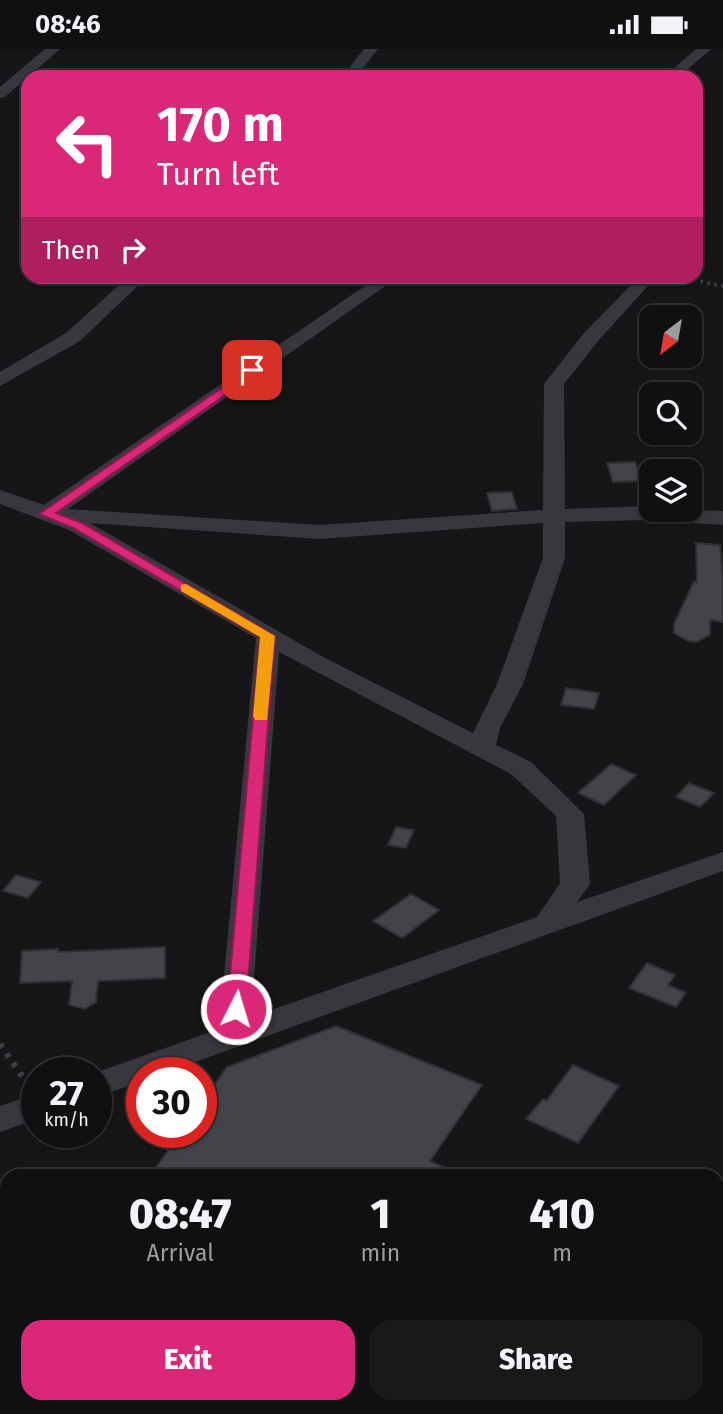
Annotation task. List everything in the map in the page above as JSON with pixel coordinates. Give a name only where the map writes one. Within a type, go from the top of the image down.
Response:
[{"type":"street","points":[[28,70],[53,49]]},
{"type":"street","points":[[354,70],[371,49]]},
{"type":"street","points":[[680,70],[705,49],[715,50]]},
{"type":"street","points":[[3,91],[21,76]]},
{"type":"street","points":[[3,91],[21,92]]},
{"type":"street","points":[[0,380],[73,337],[130,284]]},
{"type":"street","points":[[46,514],[379,284]]},
{"type":"street","points":[[482,749],[487,727],[510,684],[554,558],[554,384],[592,337],[641,284]]},
{"type":"street","points":[[0,497],[77,526],[268,636],[520,768],[570,814],[575,884],[547,924]]},
{"type":"street","points":[[46,514],[319,532],[554,516],[649,513],[723,518]]},
{"type":"street","points":[[234,1035],[268,636]]},
{"type":"street","points":[[112,1078],[720,864]]},
{"type":"street","points":[[0,1119],[21,1112]]},
{"type":"path","points":[[703,282],[723,286]]},
{"type":"path","points":[[0,1044],[21,1074]]},
{"type":"building","points":[[635,462],[639,481],[613,482],[607,463]]},
{"type":"building","points":[[512,492],[517,509],[492,511],[487,493]]},
{"type":"building","points":[[696,543],[720,545],[723,582],[723,622],[710,620],[710,635],[697,642],[688,641],[674,633],[674,624],[694,581],[697,582]]},
{"type":"building","points":[[566,688],[599,693],[594,709],[561,705]]},
{"type":"building","points":[[611,764],[636,775],[604,805],[578,793]]},
{"type":"building","points":[[689,783],[714,793],[700,807],[676,797]]},
{"type":"building","points":[[396,827],[414,830],[406,848],[388,845]]},
{"type":"building","points":[[16,875],[41,882],[28,898],[3,891]]},
{"type":"building","points":[[411,894],[439,910],[402,938],[373,921]]},
{"type":"building","points":[[165,947],[165,978],[98,981],[96,1002],[85,1009],[69,1005],[72,981],[20,983],[22,951]]},
{"type":"building","points":[[647,963],[675,975],[668,985],[686,993],[676,1007],[629,988]]},
{"type":"building","points":[[336,1026],[482,1085],[430,1161],[448,1169],[155,1169],[170,1148],[217,1148],[217,1081],[227,1067]]},
{"type":"building","points":[[573,1065],[619,1086],[578,1143],[526,1119],[543,1099],[547,1100]]},
{"type":"slow traffic","points":[[186,588],[268,636],[261,716]]},
{"type":"route","points":[[236,1009],[268,636],[77,526],[46,514],[252,370]]}]
